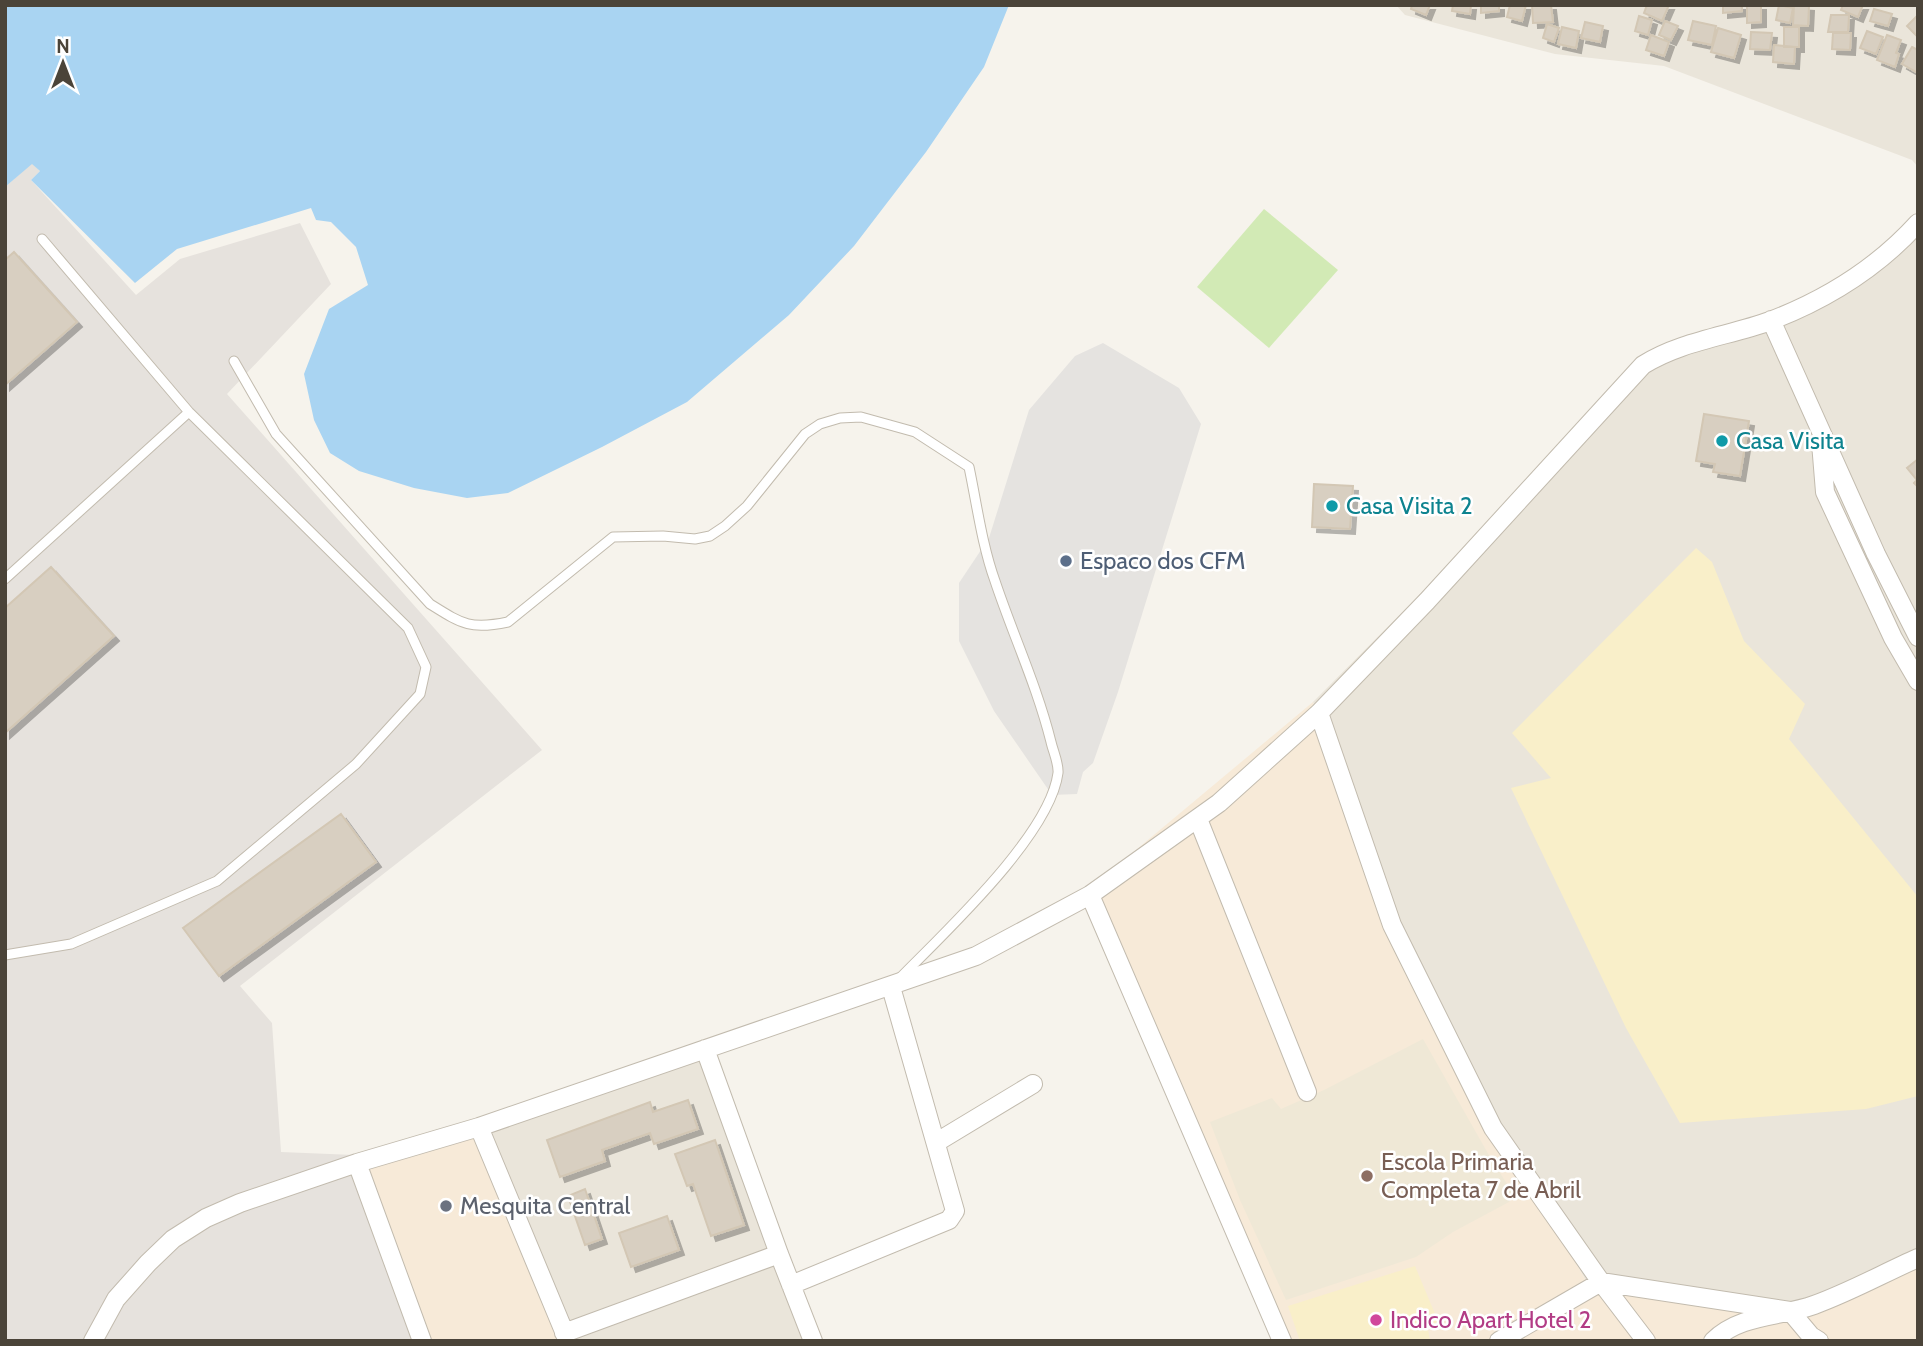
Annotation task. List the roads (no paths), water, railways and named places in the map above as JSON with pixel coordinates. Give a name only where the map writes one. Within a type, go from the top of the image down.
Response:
[{"type":"street","points":[[93,1341],[116,1299],[173,1239],[206,1218],[240,1203],[357,1163],[480,1127],[976,956],[1090,895],[1198,819],[1319,713],[1427,601],[1643,365],[1664,354],[1771,320],[1824,296],[1887,253],[1918,223]]},
{"type":"street","points":[[1771,320],[1876,554],[1918,637]]},
{"type":"street","points":[[1820,432],[1825,492],[1893,638],[1918,681]]},
{"type":"street","points":[[1319,713],[1392,925],[1493,1128],[1601,1282],[1646,1341]]},
{"type":"street","points":[[1198,819],[1307,1093]]},
{"type":"street","points":[[1090,895],[1282,1341]]},
{"type":"street","points":[[791,1285],[949,1220],[955,1211],[891,987]]},
{"type":"street","points":[[705,1049],[813,1341]]},
{"type":"street","points":[[936,1142],[1032,1084]]},
{"type":"street","points":[[480,1127],[566,1337],[779,1254]]},
{"type":"street","points":[[357,1163],[422,1341]]},
{"type":"street","points":[[1713,1341],[1730,1328],[1749,1320],[1828,1299],[1918,1258]]},
{"type":"street","points":[[1499,1341],[1601,1282],[1790,1311],[1811,1336],[1819,1341]]},
{"type":"lane","points":[[5,955],[71,944],[217,881],[356,764],[420,694],[426,667],[408,628],[189,412],[42,239]]},
{"type":"lane","points":[[234,361],[276,433],[430,604],[462,624],[489,626],[508,622],[613,537],[663,536],[695,539],[710,536],[747,506],[805,434],[820,424],[840,418],[861,417],[915,432],[968,467],[994,579],[1031,676],[1058,771],[1046,810],[1014,855],[978,899],[891,987]]},
{"type":"lane","points":[[5,579],[189,412]]},
{"type":"water","points":[[5,5],[1009,5],[984,67],[926,152],[854,246],[789,315],[687,402],[508,493],[467,498],[414,488],[359,471],[330,453],[314,420],[304,374],[329,309],[368,285],[356,247],[331,222],[316,220],[311,208],[177,249],[135,283],[31,180],[40,171],[32,164],[5,187]]},
{"type":"place","name":"Casa Visita","points":[[1722,441]]},
{"type":"place","name":"Casa Visita 2","points":[[1332,506]]},
{"type":"place","name":"Espaco dos CFM","points":[[1066,561]]},
{"type":"place","name":"Escola Primaria Completa 7 de Abril","points":[[1367,1176]]},
{"type":"place","name":"Mesquita Central","points":[[446,1206]]},
{"type":"place","name":"Indico Apart Hotel 2","points":[[1376,1320]]}]
